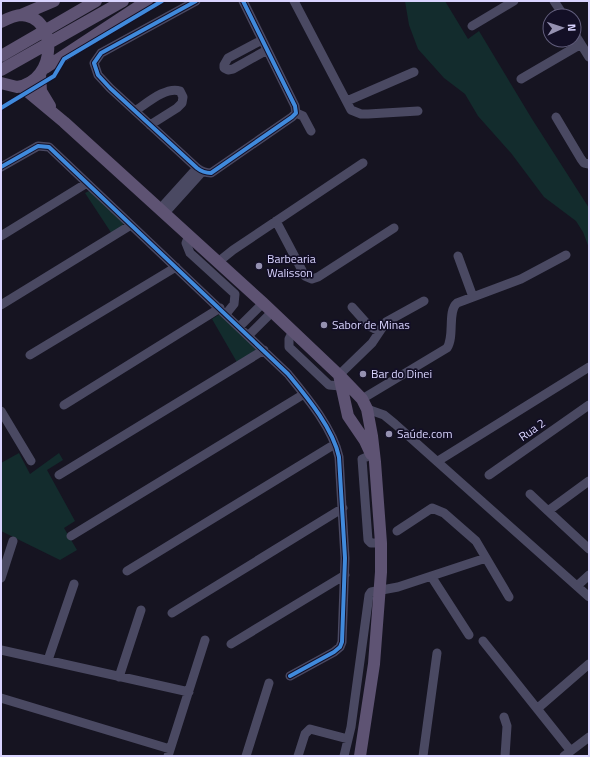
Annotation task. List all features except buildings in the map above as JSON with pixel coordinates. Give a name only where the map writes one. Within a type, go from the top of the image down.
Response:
[{"type":"main road","points":[[1,22],[54,1]]},
{"type":"main road","points":[[1,56],[96,1]]},
{"type":"main road","points":[[1,70],[123,1]]},
{"type":"main road","points":[[1,95],[20,87],[147,1]]},
{"type":"main road","points":[[21,15],[36,20],[42,27],[50,46],[43,71],[43,95],[64,122]]},
{"type":"main road","points":[[1,83],[20,87],[64,122],[293,331],[340,381],[362,401],[370,423],[381,543],[380,590],[374,664],[360,756]]},
{"type":"main road","points":[[340,381],[348,416],[365,441],[373,459]]},
{"type":"main road","points":[[345,406],[349,398],[362,401]]},
{"type":"main road","points":[[356,428],[364,428],[370,423]]},
{"type":"street","points":[[196,1],[101,52],[96,57],[94,63],[98,75],[199,170],[211,173],[296,113]]},
{"type":"street","points":[[243,1],[295,106],[296,113]]},
{"type":"street","points":[[294,1],[352,110],[361,114],[418,112]]},
{"type":"street","points":[[472,26],[514,1]]},
{"type":"street","points":[[262,40],[228,58],[224,68],[228,70],[233,69],[267,50]]},
{"type":"street","points":[[582,46],[589,57]]},
{"type":"street","points":[[521,79],[574,48]]},
{"type":"street","points":[[347,101],[414,72]]},
{"type":"street","points":[[135,111],[166,92],[172,90],[180,91],[183,97],[179,106],[150,125]]},
{"type":"street","points":[[296,113],[303,116],[311,131]]},
{"type":"street","points":[[556,117],[581,159],[584,163],[589,164]]},
{"type":"street","points":[[1,167],[38,146],[49,147],[288,374],[304,394],[335,444],[339,457],[345,575],[340,647],[290,676]]},
{"type":"street","points":[[218,262],[233,250],[363,163]]},
{"type":"street","points":[[163,211],[199,170]]},
{"type":"street","points":[[1,236],[87,183]]},
{"type":"street","points":[[276,221],[305,276],[312,279],[318,277],[394,228]]},
{"type":"street","points":[[1,305],[131,225]]},
{"type":"street","points":[[64,405],[234,304],[235,294],[190,253],[186,243],[189,235]]},
{"type":"street","points":[[566,255],[521,279],[472,297],[454,306],[450,342],[447,348],[362,401],[384,415],[438,461],[589,597]]},
{"type":"street","points":[[458,256],[472,297]]},
{"type":"street","points":[[30,355],[176,267]]},
{"type":"street","points":[[340,381],[372,343],[378,331],[386,322],[424,301]]},
{"type":"street","points":[[239,327],[263,303]]},
{"type":"street","points":[[352,307],[369,326],[378,331]]},
{"type":"street","points":[[248,336],[272,312]]},
{"type":"street","points":[[59,476],[264,350]]},
{"type":"street","points":[[438,461],[589,367]]},
{"type":"street","points":[[71,536],[304,394]]},
{"type":"street","name":"Rua 2","points":[[489,475],[589,405]]},
{"type":"street","points":[[1,411],[31,461]]},
{"type":"street","points":[[370,423],[384,415]]},
{"type":"street","points":[[127,571],[335,444]]},
{"type":"street","points":[[548,511],[589,481]]},
{"type":"street","points":[[530,494],[589,549]]},
{"type":"street","points":[[172,613],[342,508]]},
{"type":"street","points":[[397,531],[432,508],[436,508],[472,537],[509,597]]},
{"type":"street","points":[[1,578],[13,542]]},
{"type":"street","points":[[344,756],[351,727],[367,599],[371,592],[398,587],[486,558]]},
{"type":"street","points":[[231,644],[345,575]]},
{"type":"street","points":[[577,586],[589,575]]},
{"type":"street","points":[[431,576],[469,635]]},
{"type":"street","points":[[48,660],[74,584]]},
{"type":"street","points":[[119,677],[141,610]]},
{"type":"street","points":[[1,698],[169,752],[205,640]]},
{"type":"street","points":[[483,641],[538,708],[567,753],[589,736]]},
{"type":"street","points":[[1,650],[189,692]]},
{"type":"street","points":[[423,756],[436,653]]},
{"type":"street","points":[[538,708],[589,664]]},
{"type":"street","points":[[246,756],[269,683]]},
{"type":"street","points":[[504,717],[507,726],[505,756]]},
{"type":"street","points":[[351,727],[364,729]]},
{"type":"street","points":[[298,756],[305,734],[310,729],[348,739]]},
{"type":"green space","points":[[405,1],[445,1],[468,39],[479,31],[532,119],[589,208],[589,248],[583,232],[576,221],[544,197],[511,153],[478,116],[465,94],[444,78],[418,49],[409,25]]},
{"type":"green space","points":[[91,190],[126,222],[112,234],[85,193]]},
{"type":"green space","points":[[220,314],[257,349],[238,364],[212,319]]},
{"type":"green space","points":[[19,453],[30,474],[59,453],[63,460],[47,470],[75,521],[64,528],[77,550],[60,560],[1,531],[1,463]]},
{"type":"cycle path","points":[[1,108],[54,76],[64,59],[162,1]]},
{"type":"cycle path","points":[[196,1],[101,53],[94,63],[98,75],[110,88],[197,168],[207,173],[211,173],[296,113],[295,106],[243,1]]},
{"type":"cycle path","points":[[1,167],[38,146],[49,147],[288,374],[325,424],[336,446],[339,457],[345,558],[342,642],[340,647],[334,652],[290,676]]},
{"type":"place","name":"Barbearia Walisson","points":[[259,266]]},
{"type":"place","name":"Sabor de Minas","points":[[324,325]]},
{"type":"place","name":"Bar do Dinei","points":[[363,374]]},
{"type":"place","name":"Saúde.com","points":[[389,434]]}]
